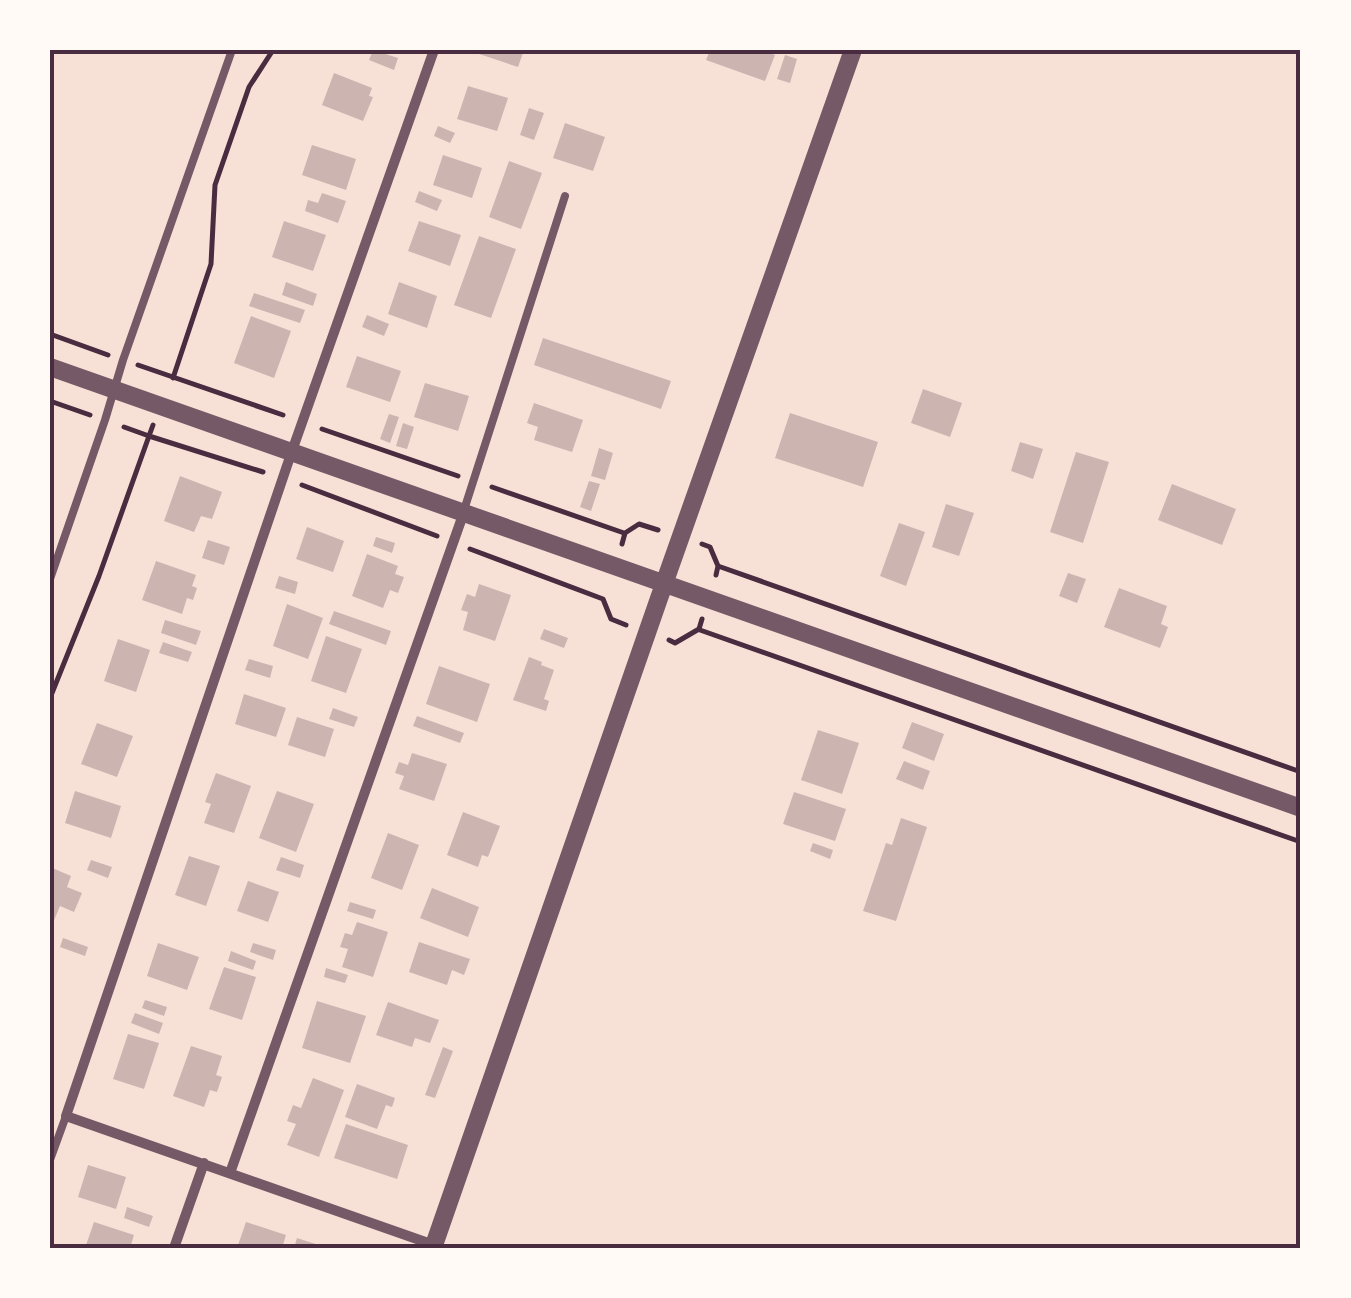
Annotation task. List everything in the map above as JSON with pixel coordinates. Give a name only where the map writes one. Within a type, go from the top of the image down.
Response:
[{"type":"street","points":[[434,50],[302,422],[66,1116],[434,1246],[853,50]]},
{"type":"street","points":[[50,367],[1301,808]]},
{"type":"street","points":[[230,1172],[464,512]]},
{"type":"street","points":[[174,1248],[204,1164]]},
{"type":"lane","points":[[50,579],[122,360],[232,50]]},
{"type":"lane","points":[[464,512],[566,196]]},
{"type":"lane","points":[[50,1160],[66,1116]]},
{"type":"path","points":[[173,378],[212,264],[215,184],[249,87],[273,50]]},
{"type":"path","points":[[50,334],[625,533]]},
{"type":"path","points":[[50,698],[150,436],[283,478],[603,600],[611,619],[647,633]]},
{"type":"path","points":[[718,566],[1301,772]]},
{"type":"path","points":[[699,629],[1301,842]]},
{"type":"building","points":[[373,50],[398,58],[394,70],[369,60]]},
{"type":"building","points":[[467,50],[524,50],[518,67]]},
{"type":"building","points":[[710,50],[761,50],[775,55],[765,81],[706,60]]},
{"type":"building","points":[[785,55],[797,59],[790,83],[777,79]]},
{"type":"building","points":[[334,73],[372,88],[369,96],[373,97],[363,121],[322,105]]},
{"type":"building","points":[[468,86],[508,98],[497,131],[457,119]]},
{"type":"building","points":[[529,108],[544,113],[534,140],[520,135]]},
{"type":"building","points":[[565,123],[605,137],[593,171],[553,158]]},
{"type":"building","points":[[438,126],[455,133],[450,143],[434,136]]},
{"type":"building","points":[[312,145],[356,159],[346,190],[302,175]]},
{"type":"building","points":[[443,155],[482,168],[472,198],[433,185]]},
{"type":"building","points":[[509,161],[542,173],[521,229],[489,217]]},
{"type":"building","points":[[419,191],[442,200],[437,211],[415,202]]},
{"type":"building","points":[[322,193],[346,201],[338,223],[305,211],[308,200],[318,203]]},
{"type":"building","points":[[284,221],[326,235],[313,271],[272,257]]},
{"type":"building","points":[[419,221],[461,235],[450,266],[408,251]]},
{"type":"building","points":[[479,236],[516,249],[491,318],[454,305]]},
{"type":"building","points":[[286,282],[317,294],[313,306],[282,295]]},
{"type":"building","points":[[399,282],[437,296],[427,328],[388,314]]},
{"type":"building","points":[[254,293],[305,310],[300,323],[249,306]]},
{"type":"building","points":[[367,315],[389,324],[384,336],[362,327]]},
{"type":"building","points":[[251,316],[291,331],[274,378],[234,363]]},
{"type":"building","points":[[543,338],[671,381],[661,409],[534,365]]},
{"type":"building","points":[[357,356],[401,371],[390,402],[346,387]]},
{"type":"building","points":[[425,383],[469,396],[458,431],[414,417]]},
{"type":"building","points":[[923,389],[962,403],[950,437],[911,423]]},
{"type":"building","points":[[534,403],[583,420],[572,452],[534,440],[538,427],[527,423]]},
{"type":"building","points":[[790,413],[878,442],[863,487],[775,458]]},
{"type":"building","points":[[389,414],[399,417],[390,443],[380,439]]},
{"type":"building","points":[[403,423],[414,427],[407,449],[396,446]]},
{"type":"building","points":[[1020,442],[1043,449],[1033,479],[1011,471]]},
{"type":"building","points":[[599,448],[613,453],[605,480],[591,476]]},
{"type":"building","points":[[1076,452],[1109,462],[1083,543],[1050,532]]},
{"type":"building","points":[[180,476],[222,492],[212,519],[201,516],[194,532],[164,521]]},
{"type":"building","points":[[589,481],[600,484],[591,511],[580,507]]},
{"type":"building","points":[[1172,484],[1236,509],[1222,545],[1158,520]]},
{"type":"building","points":[[946,504],[974,513],[959,556],[932,547]]},
{"type":"building","points":[[899,523],[925,532],[906,586],[880,576]]},
{"type":"building","points":[[307,527],[344,541],[333,572],[296,559]]},
{"type":"building","points":[[376,537],[395,543],[392,553],[373,546]]},
{"type":"building","points":[[208,540],[230,547],[224,565],[202,558]]},
{"type":"building","points":[[367,554],[398,566],[395,574],[404,577],[398,593],[390,590],[383,608],[352,596]]},
{"type":"building","points":[[156,561],[196,575],[193,600],[187,598],[182,614],[142,600]]},
{"type":"building","points":[[1068,573],[1086,579],[1077,603],[1059,596]]},
{"type":"building","points":[[279,576],[298,582],[295,594],[275,588]]},
{"type":"building","points":[[479,584],[511,595],[495,641],[463,630],[468,612],[461,610],[467,594],[475,597]]},
{"type":"building","points":[[1119,588],[1167,606],[1161,624],[1168,627],[1160,648],[1104,627]]},
{"type":"building","points":[[287,604],[323,618],[308,659],[273,646]]},
{"type":"building","points":[[334,611],[391,631],[386,645],[329,624]]},
{"type":"building","points":[[165,620],[201,631],[196,645],[161,633]]},
{"type":"building","points":[[544,629],[568,638],[564,648],[540,639]]},
{"type":"building","points":[[326,636],[362,649],[346,693],[311,681]]},
{"type":"building","points":[[118,639],[150,650],[136,692],[104,681]]},
{"type":"building","points":[[163,642],[192,652],[188,662],[159,653]]},
{"type":"building","points":[[529,657],[554,670],[544,699],[549,701],[546,711],[513,700]]},
{"type":"building","points":[[249,659],[273,666],[270,678],[245,670]]},
{"type":"building","points":[[439,666],[490,684],[477,722],[426,704]]},
{"type":"building","points":[[244,694],[286,708],[276,737],[235,724]]},
{"type":"building","points":[[333,708],[358,717],[354,727],[329,719]]},
{"type":"building","points":[[417,716],[464,733],[460,743],[413,726]]},
{"type":"building","points":[[297,717],[334,729],[325,757],[288,745]]},
{"type":"building","points":[[912,722],[944,734],[934,761],[902,748]]},
{"type":"building","points":[[97,723],[133,736],[117,777],[81,764]]},
{"type":"building","points":[[818,730],[859,743],[842,794],[801,780]]},
{"type":"building","points":[[412,753],[447,764],[434,801],[399,789],[404,776],[395,773],[399,762],[408,765]]},
{"type":"building","points":[[904,761],[930,771],[923,790],[896,779]]},
{"type":"building","points":[[216,773],[251,786],[234,833],[204,823],[211,804],[205,802]]},
{"type":"building","points":[[75,791],[121,806],[111,838],[65,823]]},
{"type":"building","points":[[277,791],[314,804],[296,852],[259,838]]},
{"type":"building","points":[[794,792],[846,809],[835,841],[783,824]]},
{"type":"building","points":[[463,812],[500,826],[488,857],[482,855],[478,867],[447,855]]},
{"type":"building","points":[[901,818],[927,827],[896,921],[863,911],[886,843],[892,845]]},
{"type":"building","points":[[388,833],[419,845],[402,890],[371,878]]},
{"type":"building","points":[[813,843],[833,850],[830,859],[810,851]]},
{"type":"building","points":[[189,856],[220,866],[206,906],[175,895]]},
{"type":"building","points":[[281,857],[304,865],[300,878],[276,870]]},
{"type":"building","points":[[91,860],[112,867],[108,878],[87,870]]},
{"type":"building","points":[[50,867],[71,876],[67,887],[82,893],[74,912],[60,906],[50,930]]},
{"type":"building","points":[[248,881],[279,892],[268,922],[237,911]]},
{"type":"building","points":[[432,888],[479,907],[468,937],[420,918]]},
{"type":"building","points":[[350,902],[376,910],[373,919],[347,911]]},
{"type":"building","points":[[357,922],[388,932],[373,977],[342,967],[348,949],[340,947],[345,933],[352,935]]},
{"type":"building","points":[[63,938],[88,947],[85,956],[60,947]]},
{"type":"building","points":[[419,942],[470,959],[464,975],[452,970],[447,985],[409,972]]},
{"type":"building","points":[[158,943],[199,957],[187,990],[147,976]]},
{"type":"building","points":[[253,943],[276,950],[273,960],[250,952]]},
{"type":"building","points":[[231,951],[256,961],[253,970],[228,961]]},
{"type":"building","points":[[224,967],[256,977],[242,1020],[209,1009]]},
{"type":"building","points":[[326,968],[348,975],[345,983],[324,977]]},
{"type":"building","points":[[145,1000],[167,1007],[164,1016],[142,1008]]},
{"type":"building","points":[[317,1001],[366,1016],[350,1063],[302,1048]]},
{"type":"building","points":[[388,1002],[439,1020],[430,1043],[415,1038],[412,1047],[376,1035]]},
{"type":"building","points":[[135,1013],[163,1023],[159,1034],[131,1023]]},
{"type":"building","points":[[128,1034],[159,1043],[144,1089],[113,1079]]},
{"type":"building","points":[[191,1046],[222,1056],[216,1075],[222,1077],[217,1092],[210,1090],[204,1107],[173,1096]]},
{"type":"building","points":[[443,1047],[453,1051],[435,1098],[425,1095]]},
{"type":"building","points":[[313,1078],[344,1090],[319,1157],[287,1145],[296,1124],[287,1121],[293,1105],[301,1108]]},
{"type":"building","points":[[357,1084],[395,1098],[392,1107],[386,1105],[377,1129],[345,1117]]},
{"type":"building","points":[[346,1124],[408,1145],[397,1179],[334,1158]]},
{"type":"building","points":[[88,1165],[126,1177],[116,1209],[78,1197]]},
{"type":"building","points":[[127,1207],[153,1216],[149,1227],[124,1218]]},
{"type":"building","points":[[94,1222],[134,1235],[130,1248],[85,1248]]},
{"type":"building","points":[[246,1222],[286,1235],[282,1248],[237,1248]]},
{"type":"building","points":[[297,1238],[325,1247],[325,1248],[294,1248]]}]
